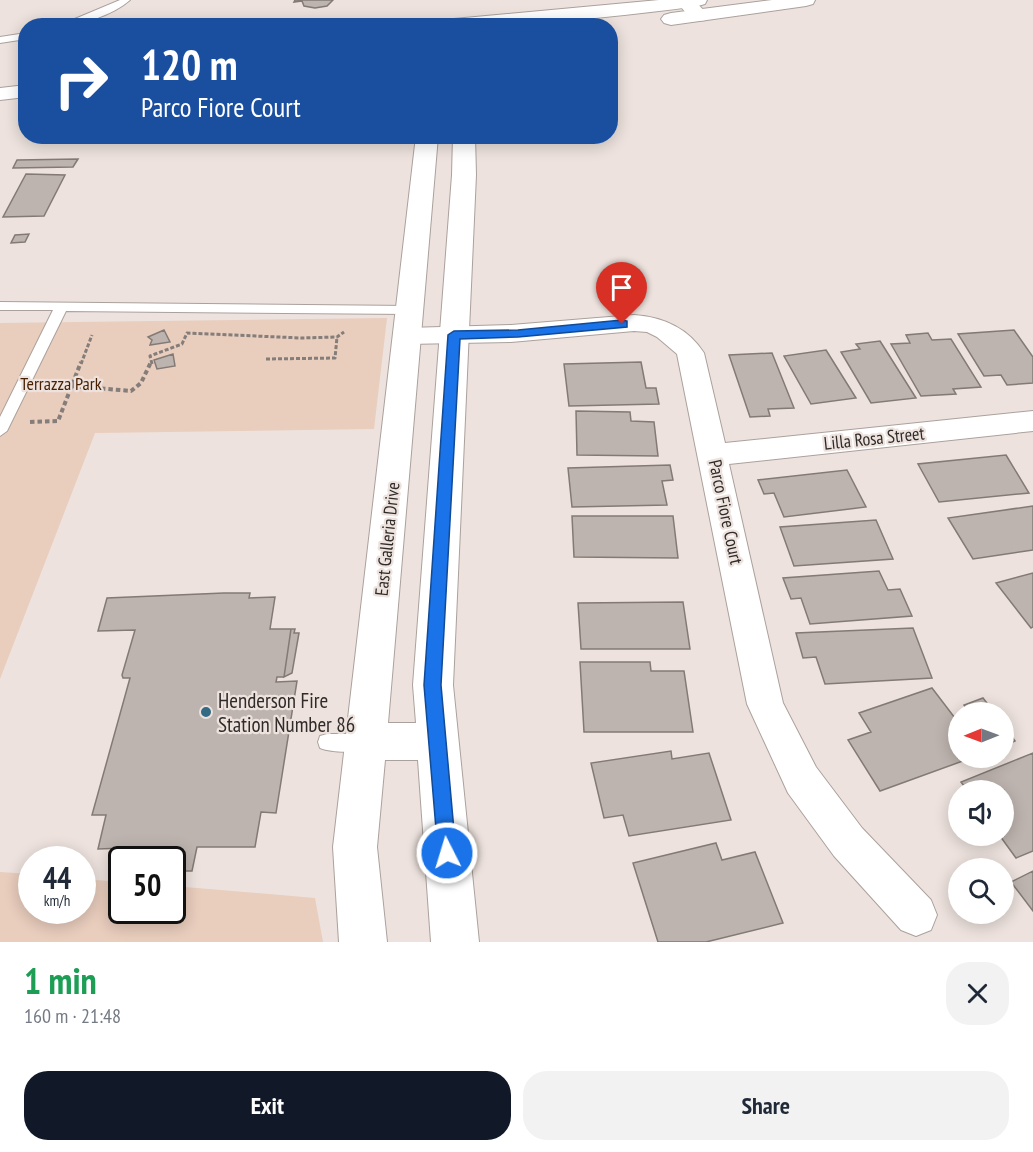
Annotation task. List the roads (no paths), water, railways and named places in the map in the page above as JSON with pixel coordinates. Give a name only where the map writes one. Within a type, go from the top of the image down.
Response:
[{"type":"main road","points":[[527,18],[692,4],[806,0]]},
{"type":"main road","points":[[618,22],[692,4]]},
{"type":"main road","points":[[0,77],[18,74]]},
{"type":"main road","points":[[0,94],[18,92]]},
{"type":"main road","name":"East Galleria Drive","points":[[363,942],[347,742],[395,458],[426,144]]},
{"type":"main road","points":[[455,942],[433,685],[464,144]]},
{"type":"main road","points":[[416,249],[459,249]]},
{"type":"main road","points":[[409,323],[455,323]]},
{"type":"main road","points":[[395,458],[446,458]]},
{"type":"main road","points":[[347,742],[437,741]]},
{"type":"street","name":"Parco Fiore Court","points":[[455,323],[518,334],[622,324],[648,324],[678,338],[691,353],[765,704],[802,780],[848,842],[916,915]]},
{"type":"street","name":"Lilla Rosa Street","points":[[714,455],[1033,421]]},
{"type":"lane","points":[[84,18],[126,0]]},
{"type":"lane","points":[[0,40],[18,37]]},
{"type":"lane","points":[[0,306],[409,323]]},
{"type":"lane","points":[[0,431],[61,307]]},
{"type":"place","name":"Henderson Fire Station Number 86","points":[[206,712]]},
{"type":"park label","name":"Terrazza Park","points":[[61,383]]}]
